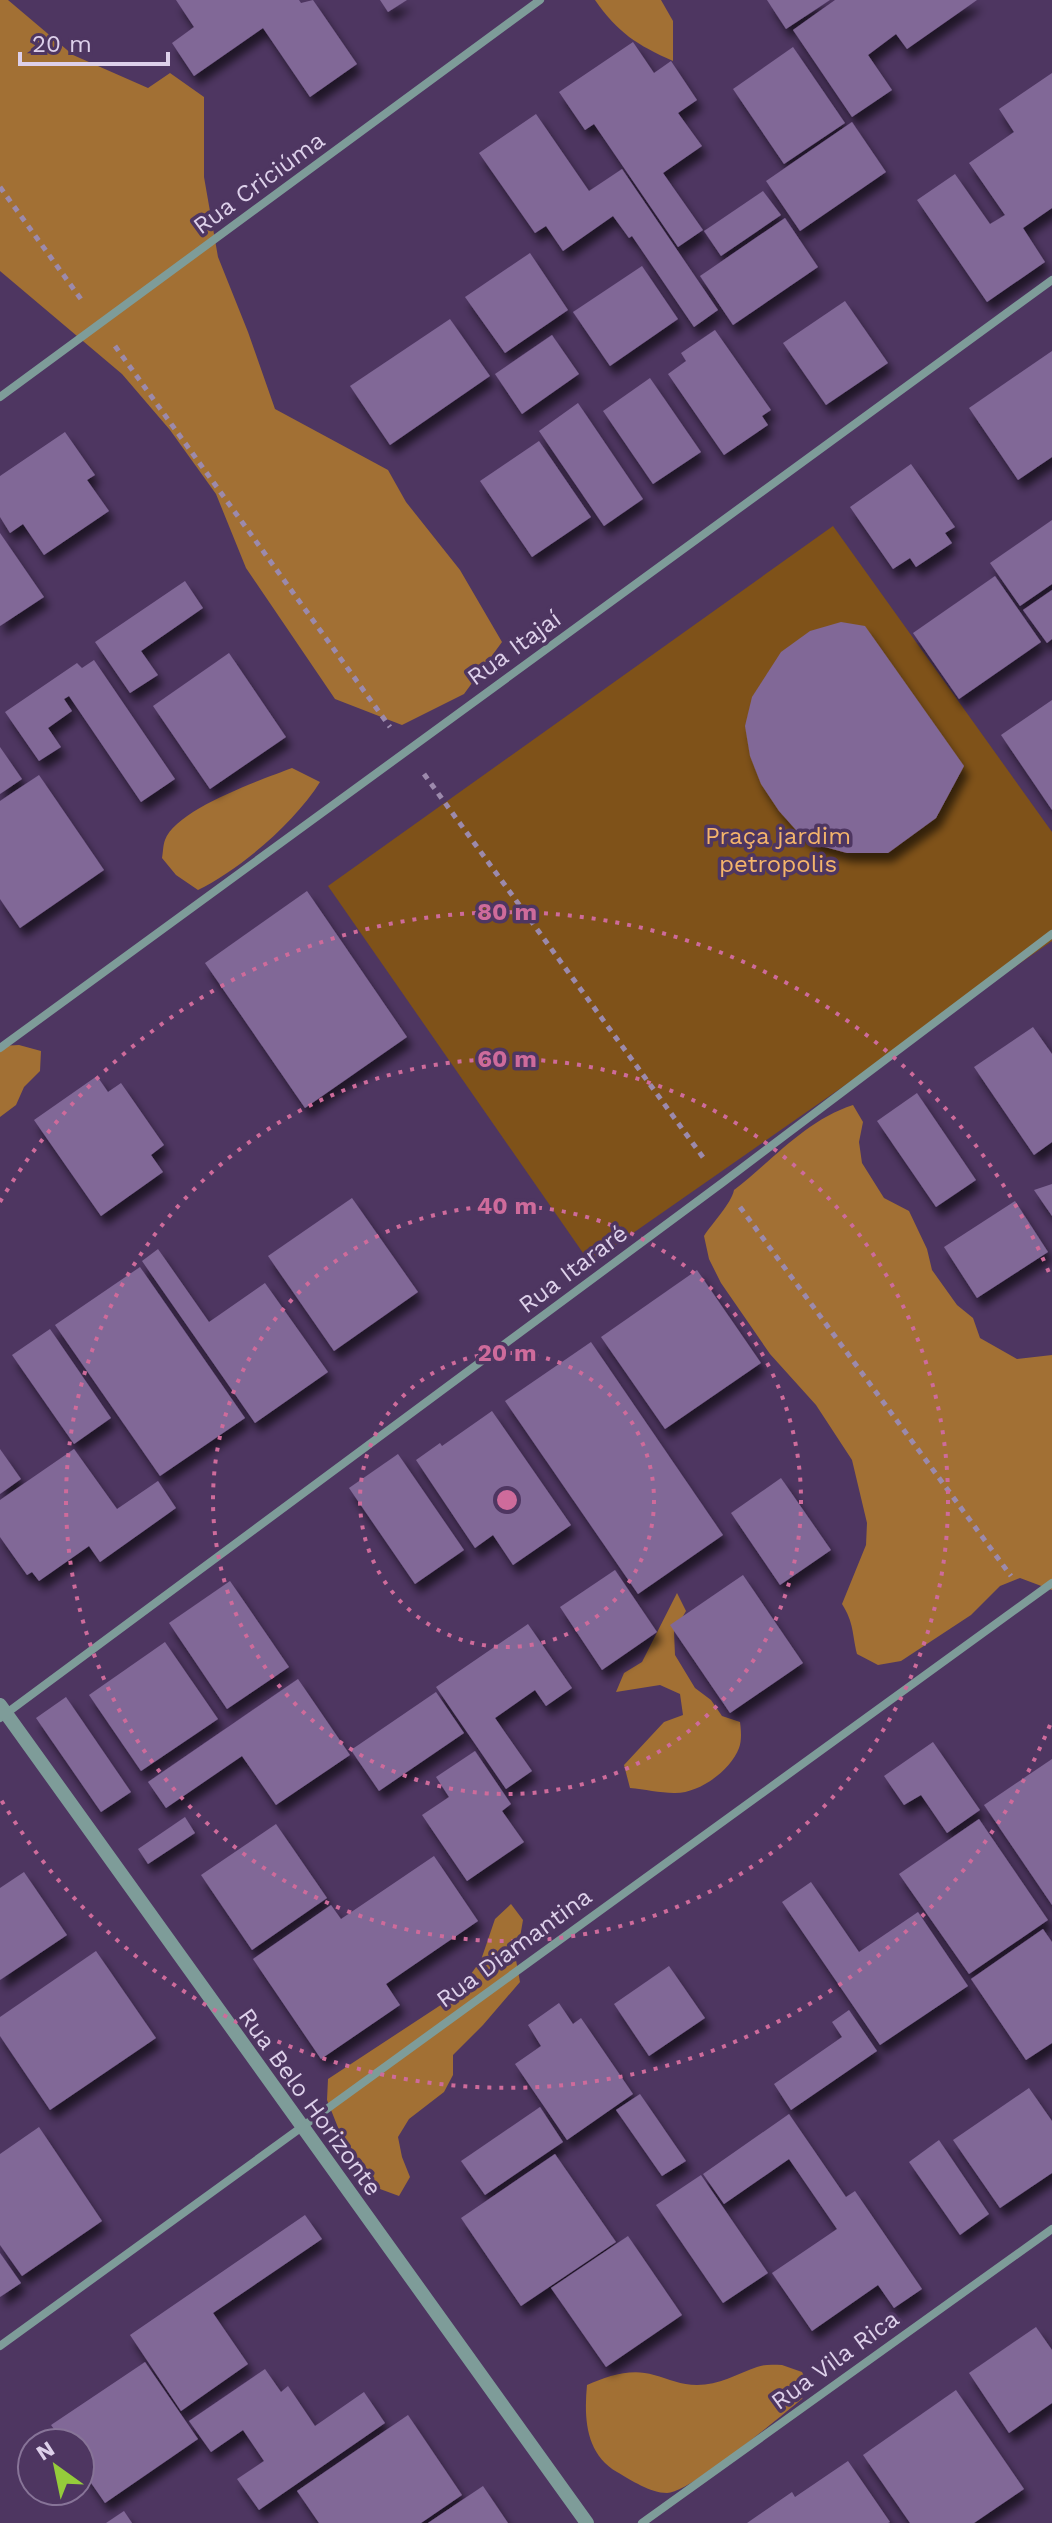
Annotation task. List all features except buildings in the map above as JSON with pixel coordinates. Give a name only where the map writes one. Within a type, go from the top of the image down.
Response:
[{"type":"street","name":"Rua Criciúma","points":[[0,397],[540,0]]},
{"type":"street","name":"Rua Itajaí","points":[[0,1048],[1052,280]]},
{"type":"street","name":"Rua Itararé","points":[[2,1712],[722,1183],[1052,934]]},
{"type":"street","name":"Rua Diamantina","points":[[0,2346],[1052,1583]]},
{"type":"street","name":"Rua Belo Horizonte","points":[[2,1712],[587,2523]]},
{"type":"street","name":"Rua Vila Rica","points":[[642,2523],[1052,2229]]},
{"type":"path","points":[[0,187],[407,751],[1029,1600]]},
{"type":"green space","name":"Praça jardim petropolis","points":[[833,526],[1052,832],[1052,941],[590,1263],[328,886]]},
{"type":"shaded area","points":[[0,0],[8,0],[73,55],[148,88],[170,73],[204,97],[204,177],[218,257],[275,409],[388,470],[406,502],[460,570],[502,642],[464,694],[402,725],[335,699],[246,568],[216,494],[170,430],[122,374],[0,271]]},
{"type":"shaded area","points":[[595,0],[661,0],[673,21],[673,61],[629,37]]},
{"type":"shaded area","points":[[292,768],[320,782],[282,828],[232,870],[198,890],[176,875],[162,858],[165,840],[172,828],[185,817],[222,796]]},
{"type":"shaded area","points":[[19,1045],[41,1051],[40,1071],[24,1087],[16,1105],[0,1117],[0,1046]]},
{"type":"shaded area","points":[[853,1105],[863,1122],[859,1142],[862,1163],[884,1198],[909,1211],[927,1249],[932,1270],[957,1305],[973,1318],[980,1338],[1017,1359],[1052,1355],[1052,1590],[1020,1578],[1000,1586],[971,1615],[901,1661],[878,1665],[857,1654],[851,1623],[842,1604],[866,1545],[867,1523],[852,1460],[816,1405],[770,1354],[721,1283],[709,1259],[704,1236],[726,1207],[734,1190],[820,1120]]},
{"type":"shaded area","points":[[677,1593],[686,1611],[674,1632],[675,1655],[695,1688],[711,1700],[722,1716],[740,1722],[740,1745],[722,1772],[694,1789],[674,1793],[630,1788],[624,1765],[664,1722],[683,1715],[680,1694],[660,1685],[616,1692],[624,1673],[642,1662]]},
{"type":"shaded area","points":[[511,1904],[523,1920],[516,1960],[520,1982],[453,2055],[453,2075],[444,2092],[409,2119],[398,2137],[410,2177],[399,2196],[380,2189],[363,2177],[351,2160],[327,2100],[328,2079],[456,1995],[481,1960],[495,1919]]},
{"type":"shaded area","points":[[782,2365],[802,2372],[809,2386],[802,2399],[715,2468],[679,2489],[667,2493],[641,2486],[606,2464],[593,2445],[587,2422],[587,2385],[611,2376],[637,2372],[686,2384],[705,2385],[760,2366]]}]
